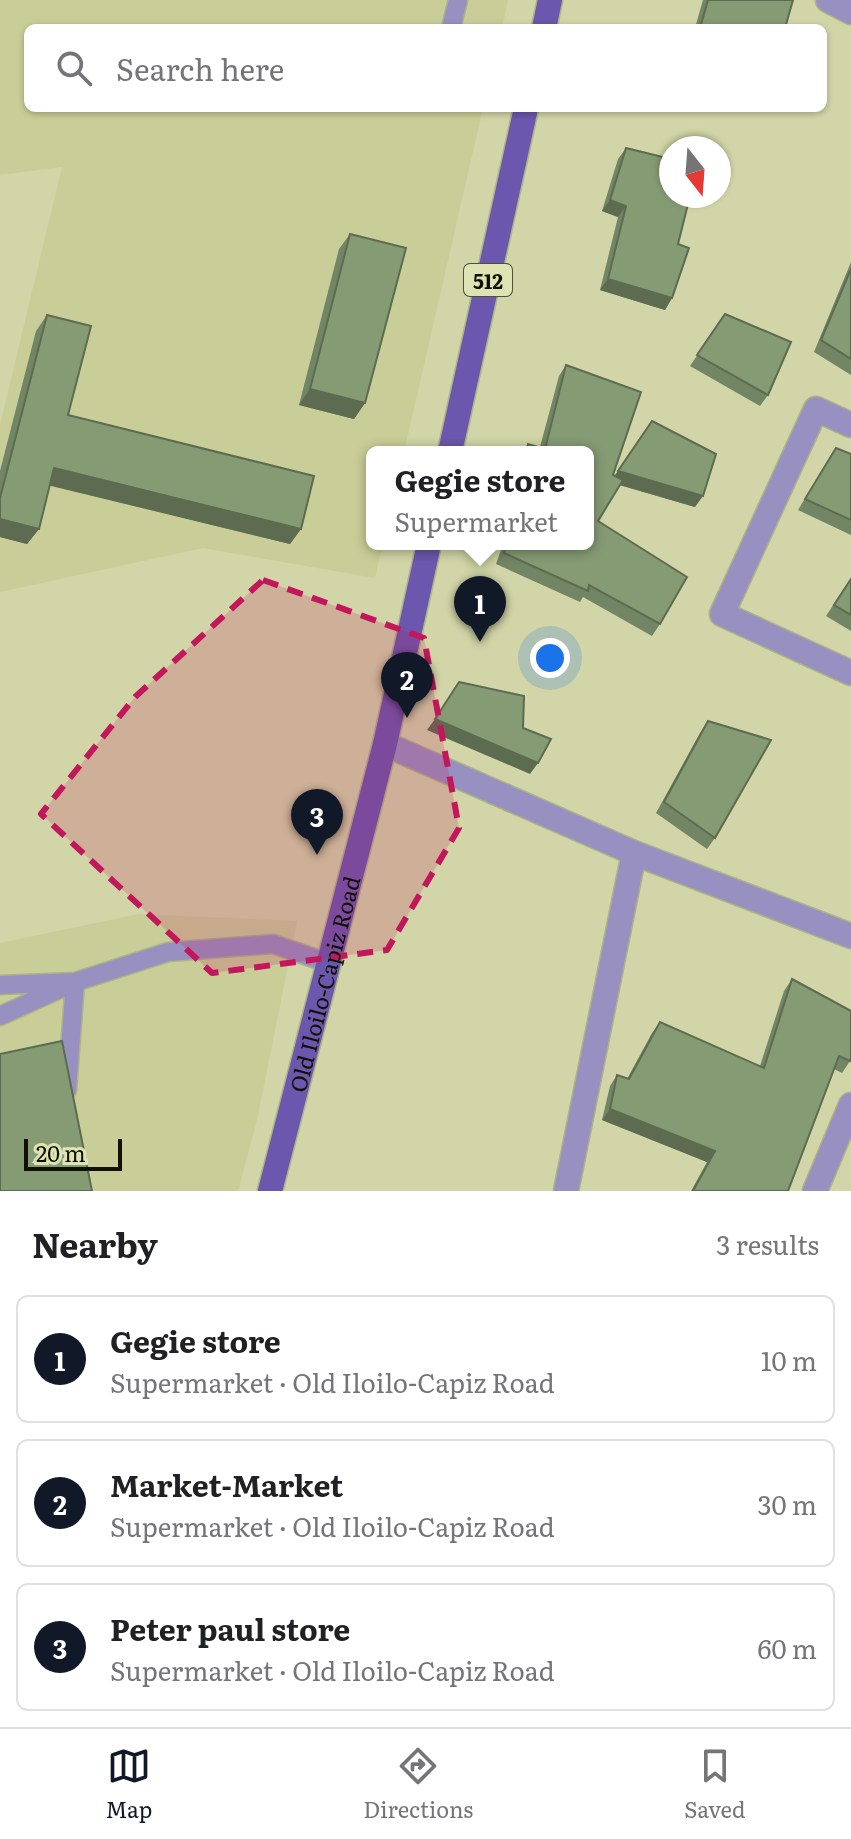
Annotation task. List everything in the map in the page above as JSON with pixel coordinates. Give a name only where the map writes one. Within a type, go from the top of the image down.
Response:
[{"type":"main road","points":[[545,24],[550,0]]},
{"type":"main road","name":"512","points":[[451,446],[525,112]]},
{"type":"main road","name":"Old Iloilo-Capiz Road","points":[[270,1191],[385,744],[428,550]]},
{"type":"street","points":[[828,0],[851,12]]},
{"type":"street","points":[[851,425],[816,409],[722,614],[851,673]]},
{"type":"street","points":[[385,744],[634,853],[851,936]]},
{"type":"street","points":[[566,1191],[634,853]]},
{"type":"street","points":[[815,1191],[845,1136],[851,1105]]},
{"type":"lane","points":[[452,24],[458,0]]},
{"type":"lane","points":[[0,1016],[75,982],[168,952],[273,944],[328,963]]},
{"type":"lane","points":[[0,985],[75,982]]},
{"type":"lane","points":[[72,1115],[66,1084],[75,982]]},
{"type":"highlighted area","points":[[263,580],[424,638],[459,828],[387,950],[212,973],[41,814],[135,697]]},
{"type":"shaded area","points":[[0,0],[508,0],[503,24],[24,24],[24,112],[482,112],[405,446],[366,446],[366,550],[382,550],[375,578],[203,548],[0,592],[0,425],[62,167],[0,175]]},
{"type":"shaded area","points":[[139,914],[297,921],[257,1120],[238,1191],[0,1191],[0,943]]},
{"type":"building","points":[[708,0],[793,0],[786,24],[701,24]]},
{"type":"building","points":[[626,148],[659,156],[659,208],[687,208],[678,244],[689,248],[672,298],[608,279],[626,206],[610,200]]},
{"type":"building","points":[[350,234],[406,248],[365,403],[310,389]]},
{"type":"building","points":[[851,269],[851,359],[821,340]]},
{"type":"building","points":[[725,314],[791,342],[768,395],[697,355]]},
{"type":"building","points":[[47,315],[91,326],[68,415],[314,476],[301,529],[54,468],[39,529],[0,519],[0,498]]},
{"type":"building","points":[[566,365],[641,392],[613,475],[623,480],[598,521],[687,577],[660,624],[589,585],[588,591],[504,553],[505,550],[594,550],[594,446],[546,446]]},
{"type":"building","points":[[652,421],[716,454],[703,496],[618,471]]},
{"type":"building","points":[[836,448],[851,454],[851,520],[805,499]]},
{"type":"building","points":[[851,579],[851,615],[834,605]]},
{"type":"building","points":[[459,682],[524,696],[523,728],[551,739],[538,763],[435,719]]},
{"type":"building","points":[[708,721],[771,740],[715,838],[664,802]]},
{"type":"building","points":[[792,979],[851,1011],[850,1061],[839,1056],[788,1191],[693,1191],[715,1151],[610,1109],[617,1075],[629,1079],[660,1022],[764,1068]]},
{"type":"building","points":[[62,1041],[92,1191],[0,1191],[0,1054]]},
{"type":"place","name":"Gegie store","points":[[480,642]]},
{"type":"place","name":"Market-Market","points":[[407,718]]},
{"type":"place","name":"Peter paul store","points":[[317,855]]}]
